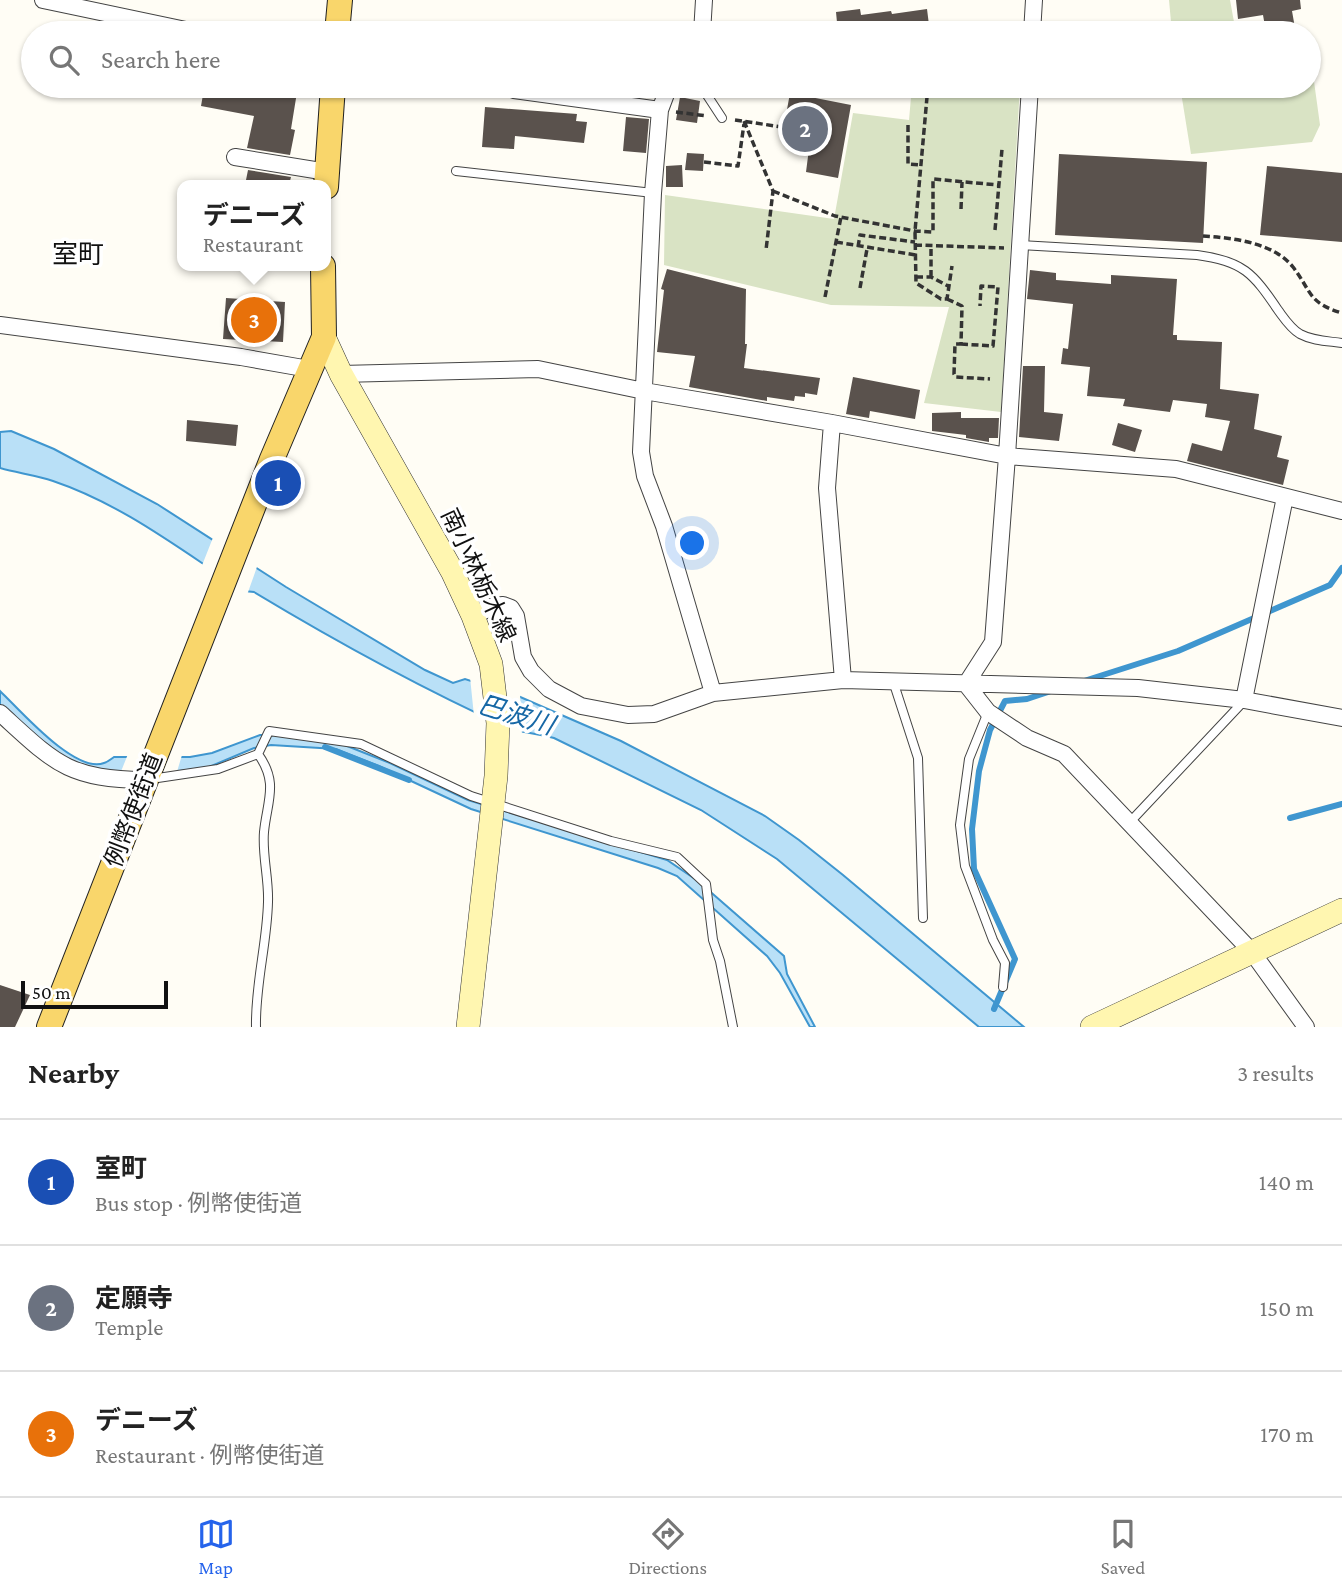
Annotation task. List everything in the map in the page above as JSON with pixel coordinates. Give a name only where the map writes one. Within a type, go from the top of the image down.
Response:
[{"type":"main road","points":[[338,21],[340,0]]},
{"type":"main road","points":[[326,179],[331,98]]},
{"type":"main road","points":[[309,369],[324,337],[323,271]]},
{"type":"main road","name":"南小林栃木線","points":[[324,337],[341,373],[452,571],[491,664],[498,723],[493,809],[468,1027]]},
{"type":"main road","name":"例幣使街道","points":[[49,1027],[309,369]]},
{"type":"main road","points":[[1092,1027],[1342,910]]},
{"type":"street","points":[[43,0],[143,21]]},
{"type":"street","points":[[703,21],[704,0]]},
{"type":"street","points":[[1033,21],[1034,0]]},
{"type":"street","points":[[572,98],[660,110]]},
{"type":"street","points":[[664,98],[660,110],[653,193],[641,452],[645,476],[664,526],[713,693]]},
{"type":"street","points":[[966,684],[993,642],[1007,456],[1012,246],[1029,98]]},
{"type":"street","points":[[235,157],[326,179]]},
{"type":"street","points":[[0,326],[241,357],[309,369]]},
{"type":"street","points":[[341,373],[538,369],[643,391],[1007,456],[1175,469],[1342,511]]},
{"type":"street","points":[[832,423],[827,488],[843,680]]},
{"type":"street","points":[[1244,700],[1284,497]]},
{"type":"street","points":[[473,616],[494,606],[511,608],[516,617],[523,656],[531,671],[549,689],[581,706],[628,715],[654,715],[713,693],[843,680],[1138,688],[1244,700],[1342,718]]},
{"type":"street","points":[[966,684],[988,712],[1027,738],[1064,754],[1252,952],[1306,1027]]},
{"type":"street","points":[[0,713],[62,766],[99,778],[149,770]]},
{"type":"lane","points":[[709,98],[722,118]]},
{"type":"lane","points":[[456,171],[653,193]]},
{"type":"lane","points":[[1012,246],[1222,258],[1241,266],[1259,283],[1288,323],[1299,333],[1316,340],[1342,342]]},
{"type":"lane","points":[[893,681],[918,758],[923,918]]},
{"type":"lane","points":[[1130,822],[1244,700]]},
{"type":"lane","points":[[988,712],[969,759],[960,825],[965,866],[993,940],[1005,963],[1003,987]]},
{"type":"lane","points":[[149,770],[218,769],[258,754],[268,731],[361,744],[493,809],[677,857],[706,884],[713,940],[720,961],[733,1027]]},
{"type":"lane","points":[[256,1027],[255,1004],[268,902],[264,833],[272,794],[266,764],[258,754]]},
{"type":"path","points":[[927,98],[915,230],[916,283],[941,299],[962,306],[961,344]]},
{"type":"path","points":[[704,162],[738,166],[744,121],[773,191],[766,250]]},
{"type":"path","points":[[908,125],[908,164],[920,165]]},
{"type":"path","points":[[995,230],[1002,149]]},
{"type":"path","points":[[773,191],[841,217],[933,232],[933,179],[998,185]]},
{"type":"path","points":[[961,209],[962,182]]},
{"type":"path","points":[[825,297],[841,217]]},
{"type":"path","points":[[858,247],[860,235],[931,246],[1012,246]]},
{"type":"path","points":[[1203,236],[1234,238],[1269,249],[1291,264],[1313,299],[1324,308],[1342,313]]},
{"type":"path","points":[[836,242],[916,255]]},
{"type":"path","points":[[931,246],[931,277]]},
{"type":"path","points":[[860,288],[867,249]]},
{"type":"path","points":[[947,299],[952,266]]},
{"type":"path","points":[[916,277],[931,277],[950,287]]},
{"type":"path","points":[[980,306],[981,286],[998,286],[993,346],[955,344],[954,374],[956,377],[990,379]]},
{"type":"green space","points":[[1169,0],[1230,0],[1234,21],[1171,21]]},
{"type":"green space","points":[[911,98],[1019,98],[1001,412],[924,403],[949,307],[831,305],[664,265],[665,195],[834,219],[853,113],[909,120]]},
{"type":"green space","points":[[1182,98],[1316,98],[1320,125],[1312,142],[1191,154]]},
{"type":"water","name":"巴波川","points":[[11,431],[54,449],[157,504],[286,587],[425,670],[453,683],[465,679],[518,696],[621,741],[765,816],[843,875],[1024,1027],[979,1027],[777,859],[701,810],[554,738],[511,729],[413,681],[254,592],[244,591],[152,530],[104,503],[53,481],[0,468],[0,432]]},
{"type":"water","points":[[0,691],[64,750],[92,764],[104,763],[114,757],[190,757],[212,753],[260,735],[337,742],[390,763],[468,800],[667,860],[698,881],[784,956],[787,974],[815,1027],[810,1027],[780,973],[767,956],[677,876],[658,868],[471,809],[336,749],[271,745],[254,748],[209,767],[180,771],[89,771],[66,760],[0,707]]},
{"type":"pier","points":[[214,535],[258,564],[247,595],[201,568]]},
{"type":"pier","points":[[470,677],[520,694],[522,736],[509,733],[474,716]]},
{"type":"pier","points":[[128,754],[182,755],[176,775],[120,774]]},
{"type":"building","points":[[1236,0],[1300,0],[1301,9],[1292,11],[1294,21],[1264,21],[1263,15],[1238,19]]},
{"type":"building","points":[[860,9],[861,15],[891,11],[892,14],[927,9],[928,21],[837,21],[836,12]]},
{"type":"building","points":[[202,98],[296,98],[291,129],[295,130],[290,155],[247,148],[254,116],[201,106]]},
{"type":"building","points":[[680,98],[700,101],[697,123],[676,120]]},
{"type":"building","points":[[789,98],[815,98],[851,105],[838,178],[806,172],[810,141],[782,137]]},
{"type":"building","points":[[485,107],[577,114],[576,121],[587,122],[584,143],[515,136],[514,149],[482,147]]},
{"type":"building","points":[[626,117],[649,119],[646,153],[623,151]]},
{"type":"building","points":[[687,153],[704,154],[703,171],[685,170]]},
{"type":"building","points":[[1059,154],[1207,162],[1203,243],[1055,235]]},
{"type":"building","points":[[682,165],[683,187],[666,187],[666,166]]},
{"type":"building","points":[[1267,166],[1342,173],[1342,242],[1260,235]]},
{"type":"building","points":[[248,170],[291,177],[290,180],[246,180]]},
{"type":"building","points":[[667,269],[746,289],[747,344],[744,368],[820,378],[817,395],[805,393],[805,397],[795,396],[794,401],[767,397],[767,401],[689,387],[695,356],[657,352],[664,290],[661,289]]},
{"type":"building","points":[[1030,270],[1056,273],[1056,280],[1111,284],[1111,275],[1177,279],[1173,335],[1177,335],[1177,340],[1222,342],[1220,389],[1259,394],[1254,429],[1282,436],[1277,457],[1289,460],[1283,485],[1187,461],[1192,443],[1222,451],[1230,421],[1205,417],[1207,404],[1173,400],[1170,412],[1123,406],[1125,399],[1087,396],[1090,367],[1061,364],[1063,348],[1068,349],[1073,304],[1027,299]]},
{"type":"building","points":[[226,298],[285,302],[283,342],[223,339]]},
{"type":"building","points":[[1023,366],[1045,366],[1044,412],[1063,414],[1059,441],[1019,437]]},
{"type":"building","points":[[853,377],[920,390],[915,419],[870,411],[869,418],[846,414]]},
{"type":"building","points":[[961,412],[961,418],[999,418],[998,438],[989,438],[989,442],[966,438],[966,435],[932,431],[932,413]]},
{"type":"building","points":[[187,420],[238,425],[236,446],[186,441]]},
{"type":"building","points":[[1118,423],[1142,430],[1135,452],[1112,445]]},
{"type":"building","points":[[0,985],[30,995],[15,1027],[0,1027]]},
{"type":"waterway","points":[[1084,681],[1178,651],[1330,585],[1342,568]]},
{"type":"waterway","points":[[994,1009],[1015,959],[974,869],[972,829],[979,771],[990,730],[1005,701],[1027,699],[1051,691]]},
{"type":"waterway","points":[[325,747],[409,780]]},
{"type":"waterway","points":[[1290,818],[1342,804]]},
{"type":"place","name":"定願寺","points":[[805,129]]},
{"type":"place","name":"デニーズ","points":[[254,320]]},
{"type":"place","name":"室町","points":[[278,483]]},
{"type":"district","name":"室町","points":[[78,254]]}]
